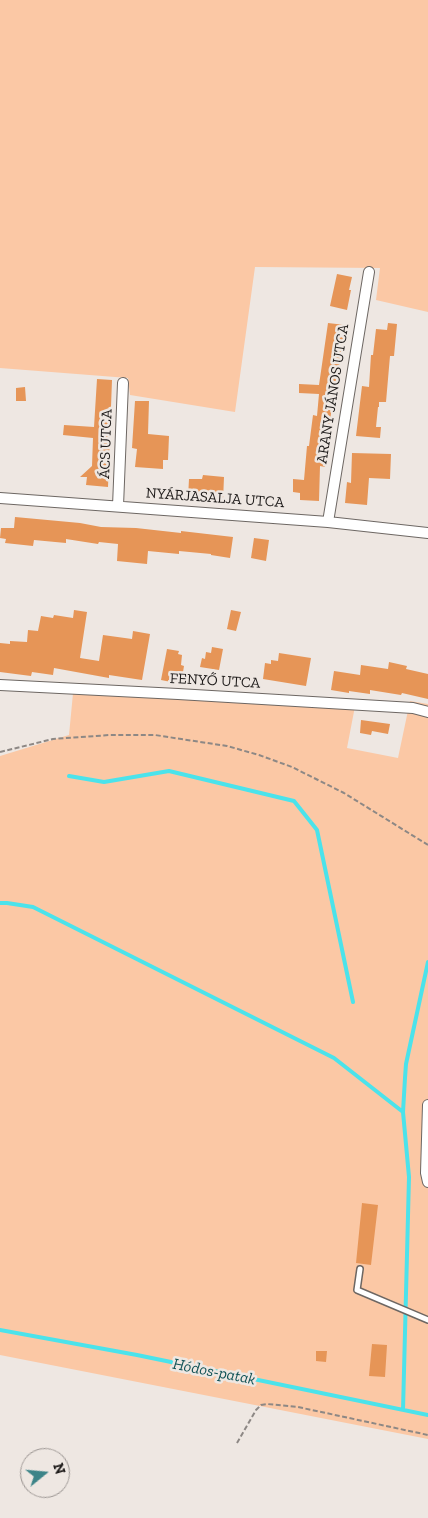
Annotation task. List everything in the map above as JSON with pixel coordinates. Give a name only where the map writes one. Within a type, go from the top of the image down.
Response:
[{"type":"street","name":"ARANY JÁNOS UTCA","points":[[328,522],[369,272]]},
{"type":"street","name":"ÁCS UTCA","points":[[118,506],[123,382]]},
{"type":"street","name":"NYÁRJASALJA UTCA","points":[[0,498],[328,522],[428,532]]},
{"type":"street","name":"FENYŐ UTCA","points":[[0,685],[384,706],[413,708],[428,712]]},
{"type":"street","points":[[428,1105],[426,1173],[428,1182]]},
{"type":"lane","points":[[360,1269],[357,1290],[428,1320]]},
{"type":"path","points":[[0,752],[52,739],[110,734],[155,735],[227,746],[292,767],[344,794],[428,845]]},
{"type":"path","points":[[237,1443],[256,1410],[261,1405],[267,1404],[298,1407],[428,1435]]},
{"type":"shaded area","points":[[0,0],[428,0],[428,312],[376,300],[380,268],[255,267],[235,412],[130,395],[128,378],[0,368]]},
{"type":"shaded area","points":[[74,683],[356,701],[347,748],[398,758],[410,701],[428,704],[428,1439],[0,1355],[0,756],[69,735]]},
{"type":"building","points":[[337,274],[352,277],[347,310],[330,306]]},
{"type":"building","points":[[328,323],[345,325],[338,375],[336,375],[335,406],[332,406],[327,436],[325,467],[320,466],[319,501],[300,500],[300,493],[293,492],[293,479],[304,480],[307,446],[309,446],[313,415],[317,416],[319,394],[299,393],[299,384],[319,385]]},
{"type":"building","points":[[388,323],[397,324],[394,356],[390,356],[386,402],[379,402],[378,407],[376,427],[381,427],[380,438],[356,436],[362,386],[369,387],[371,355],[373,355],[376,329],[387,330]]},
{"type":"building","points":[[97,379],[112,380],[108,487],[86,485],[87,477],[80,477],[92,466],[93,438],[63,435],[64,425],[94,427]]},
{"type":"building","points":[[25,387],[26,401],[16,401],[16,388]]},
{"type":"building","points":[[135,401],[149,401],[148,434],[169,436],[168,460],[163,460],[163,469],[135,467],[137,449],[132,448]]},
{"type":"building","points":[[352,453],[391,454],[390,479],[369,478],[367,505],[345,503],[347,482],[351,483]]},
{"type":"building","points":[[203,475],[224,477],[223,501],[188,498],[189,479],[202,479]]},
{"type":"building","points":[[15,517],[80,523],[101,527],[136,528],[181,533],[181,531],[233,537],[230,558],[179,551],[179,554],[148,551],[147,564],[117,561],[118,544],[99,542],[98,544],[66,539],[66,543],[34,540],[33,546],[5,543],[6,539],[0,538],[1,528],[14,528]]},
{"type":"building","points":[[254,538],[269,540],[266,561],[251,558]]},
{"type":"building","points":[[74,610],[87,612],[80,658],[99,661],[103,635],[132,639],[133,631],[150,634],[142,680],[109,675],[109,678],[54,668],[53,675],[32,672],[31,676],[0,672],[0,643],[10,644],[10,641],[27,642],[28,630],[38,631],[41,616],[53,618],[54,615],[73,618]]},
{"type":"building","points":[[231,610],[241,612],[236,631],[227,629]]},
{"type":"building","points":[[212,647],[223,649],[219,670],[200,667],[202,658],[205,659],[206,652],[211,653]]},
{"type":"building","points":[[167,649],[179,651],[178,654],[182,655],[181,665],[184,666],[181,684],[161,680]]},
{"type":"building","points":[[279,653],[311,658],[306,686],[263,679],[265,663],[271,664],[271,660],[278,661]]},
{"type":"building","points":[[389,662],[407,666],[406,669],[428,674],[428,699],[402,693],[401,695],[370,690],[370,694],[331,690],[334,671],[360,675],[361,665],[388,669]]},
{"type":"building","points":[[361,720],[390,724],[388,734],[372,731],[371,735],[360,733]]},
{"type":"building","points":[[362,1203],[378,1205],[371,1265],[356,1263]]},
{"type":"building","points":[[372,1344],[387,1345],[385,1377],[369,1376]]},
{"type":"building","points":[[316,1351],[327,1351],[326,1362],[316,1361]]},
{"type":"waterway","points":[[69,776],[104,782],[169,771],[294,801],[317,830],[353,1002]]},
{"type":"waterway","points":[[0,903],[33,907],[334,1058],[403,1112]]},
{"type":"waterway","points":[[403,1410],[409,1177],[403,1112],[406,1064],[428,962]]},
{"type":"waterway","name":"Hódos-patak","points":[[0,1330],[137,1355],[428,1415]]}]
